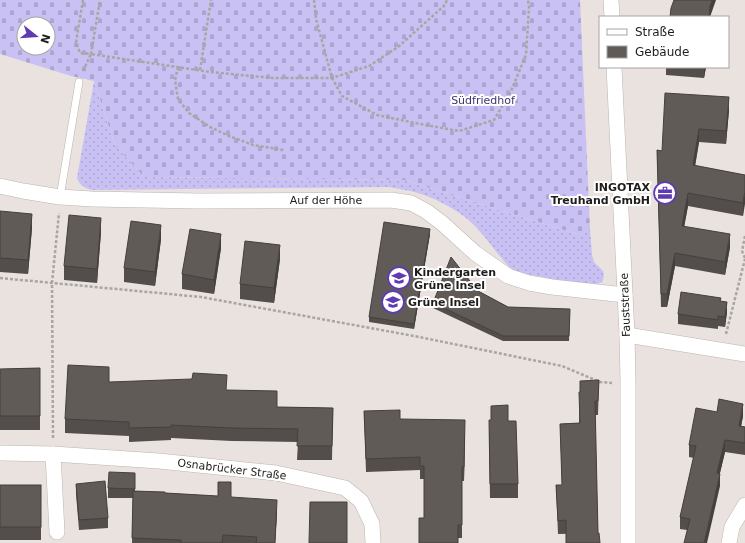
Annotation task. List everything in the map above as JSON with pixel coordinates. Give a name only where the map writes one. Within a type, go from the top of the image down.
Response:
[{"type":"street","points":[[611,0],[612,16]]},
{"type":"street","name":"Fauststraße","points":[[614,68],[627,335],[628,543]]},
{"type":"street","name":"Auf der Höhe","points":[[0,186],[60,197],[92,199],[205,201],[391,200],[411,203],[426,211],[442,223],[475,253],[508,276],[529,283],[552,287],[625,295]]},
{"type":"street","points":[[627,335],[745,354]]},
{"type":"street","name":"Osnabrücker Straße","points":[[0,453],[53,454],[159,461],[276,473],[345,488],[361,501],[372,524],[373,543]]},
{"type":"street","points":[[53,454],[57,532]]},
{"type":"street","points":[[729,543],[732,528],[745,505]]},
{"type":"lane","points":[[60,197],[79,82]]},
{"type":"path","points":[[83,0],[76,42],[80,53],[200,70],[273,78],[332,78],[369,66],[398,47],[445,4],[447,0]]},
{"type":"path","points":[[79,82],[91,54],[100,0]]},
{"type":"path","points":[[200,70],[211,0]]},
{"type":"path","points":[[314,0],[316,18],[332,78],[342,96],[376,115],[460,131],[494,120],[511,91],[526,56],[529,7],[528,0]]},
{"type":"path","points":[[178,67],[175,80],[178,99],[189,113],[210,127],[229,136],[253,145],[284,150]]},
{"type":"path","points":[[53,454],[52,283],[60,197]]},
{"type":"path","points":[[722,350],[745,258],[742,251],[745,236]]},
{"type":"path","points":[[0,278],[201,297],[414,336],[562,366],[600,382],[614,382]]},
{"type":"green space","name":"Südfriedhof","points":[[0,0],[580,0],[590,229],[580,235],[404,180],[144,177],[115,145],[94,81],[71,76],[0,54]]},
{"type":"green space","points":[[94,81],[115,145],[144,177],[404,180],[580,235],[590,229],[592,255],[594,262],[603,271],[604,276],[602,282],[597,284],[564,281],[521,273],[510,268],[476,227],[464,216],[434,199],[407,190],[388,187],[92,190],[81,185],[77,178]]},
{"type":"building","points":[[674,0],[712,0],[709,16],[670,16]]},
{"type":"building","points":[[665,93],[729,97],[726,131],[699,129],[693,165],[745,175],[745,191],[743,203],[688,193],[682,226],[730,234],[725,262],[675,253],[667,294],[661,294],[657,150],[662,151]]},
{"type":"building","points":[[0,211],[32,214],[28,260],[0,258]]},
{"type":"building","points":[[69,215],[101,218],[97,269],[64,266]]},
{"type":"building","points":[[131,221],[161,225],[155,272],[124,268]]},
{"type":"building","name":"Kindergarten Grüne Insel","points":[[384,222],[430,229],[414,324],[369,317]]},
{"type":"building","points":[[190,229],[221,234],[214,280],[182,274]]},
{"type":"building","points":[[245,241],[280,245],[274,288],[240,284]]},
{"type":"building","points":[[451,257],[478,291],[508,307],[570,309],[569,336],[503,336],[433,303]]},
{"type":"building","points":[[681,292],[721,298],[720,301],[727,302],[725,317],[718,316],[718,320],[678,314]]},
{"type":"building","points":[[68,365],[109,367],[109,382],[192,379],[193,373],[227,375],[226,390],[277,391],[277,407],[333,408],[332,446],[297,446],[298,429],[171,425],[171,427],[129,428],[129,422],[65,419]]},
{"type":"building","points":[[40,368],[40,416],[0,416],[0,369]]},
{"type":"building","points":[[599,380],[598,401],[595,401],[598,533],[600,543],[566,543],[566,520],[558,521],[556,485],[562,485],[560,424],[580,423],[580,381]]},
{"type":"building","points":[[719,399],[743,404],[739,426],[745,427],[745,443],[725,440],[717,473],[720,474],[704,543],[684,543],[690,519],[680,517],[696,446],[689,445],[696,408],[717,412]]},
{"type":"building","points":[[508,405],[508,421],[516,421],[518,484],[490,484],[489,420],[491,420],[491,406]]},
{"type":"building","points":[[400,410],[400,419],[465,420],[464,467],[462,467],[462,525],[458,525],[458,543],[419,543],[419,518],[424,518],[424,466],[420,466],[420,457],[366,459],[364,411]]},
{"type":"building","points":[[109,472],[135,473],[135,489],[108,488]]},
{"type":"building","points":[[105,481],[108,518],[79,520],[76,484]]},
{"type":"building","points":[[218,482],[231,482],[231,497],[277,500],[275,543],[256,543],[257,537],[223,535],[222,543],[181,543],[181,540],[132,538],[133,491],[218,496]]},
{"type":"building","points":[[0,485],[41,485],[41,527],[0,527]]},
{"type":"building","points":[[310,502],[347,502],[347,543],[309,543]]},
{"type":"place","name":"INGOTAX Treuhand GmbH","points":[[665,193]]},
{"type":"place","name":"Kindergarten Grüne Insel","points":[[399,278]]},
{"type":"place","name":"Grüne Insel","points":[[393,302]]}]
